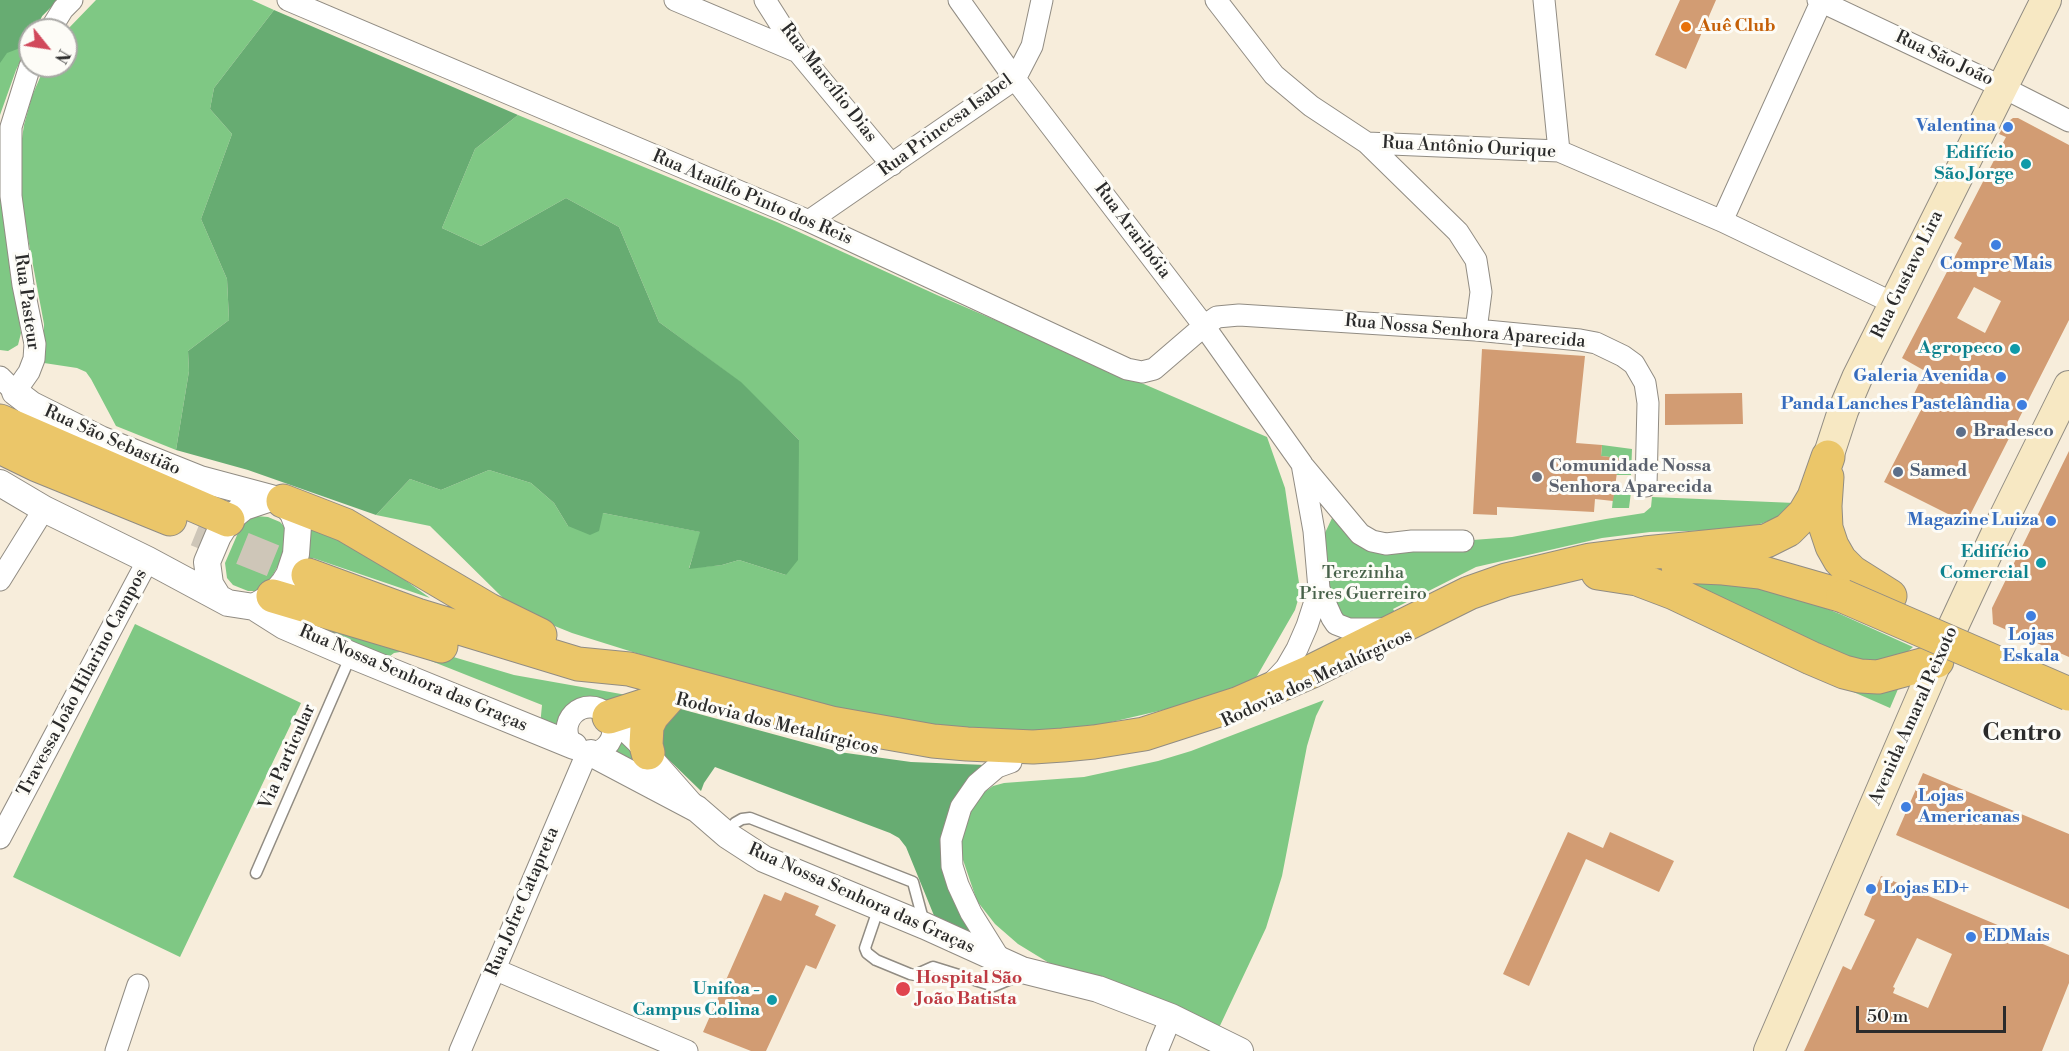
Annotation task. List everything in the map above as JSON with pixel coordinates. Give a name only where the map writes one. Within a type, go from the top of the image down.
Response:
[{"type":"main road","name":"Rua Gustavo Lira","points":[[1828,457],[1849,396],[1893,303],[2046,0]]},
{"type":"main road","name":"Avenida Amaral Peixoto","points":[[1769,1051],[1941,653],[2069,386]]},
{"type":"main road","points":[[5,397],[231,517]]},
{"type":"main road","points":[[0,447],[38,465],[197,530]]},
{"type":"main road","points":[[1645,553],[1754,543],[1777,537],[1804,514],[1814,496],[1828,457]]},
{"type":"main road","points":[[1828,457],[1826,528],[1848,584],[2069,694]]},
{"type":"main road","points":[[277,500],[345,525],[508,621],[627,679]]},
{"type":"main road","points":[[1645,553],[1724,555],[1797,568],[1890,596],[2069,677]]},
{"type":"main road","name":"Rodovia dos Metalúrgicos","points":[[308,574],[417,615],[627,679],[831,723],[933,741],[1002,746],[1063,745],[1126,738],[1192,719],[1260,694],[1310,672],[1469,593],[1495,583],[1556,567],[1645,553]]},
{"type":"main road","name":"Rodovia dos Metalúrgicos","points":[[627,679],[668,698],[810,736],[889,752],[1036,762],[1097,757],[1154,746],[1199,733],[1284,698],[1495,596],[1556,580],[1654,567],[1723,568],[1848,584]]},
{"type":"main road","points":[[1598,573],[1632,578],[1656,585],[1810,658],[1860,676],[1878,676],[1941,653]]},
{"type":"main road","points":[[264,602],[512,665],[627,679]]},
{"type":"main road","points":[[610,718],[668,698]]},
{"type":"main road","points":[[648,753],[647,726],[652,716],[668,698]]},
{"type":"street","points":[[57,18],[72,0]]},
{"type":"street","name":"Rua Ataúlfo Pinto dos Reis","points":[[288,0],[809,221],[1127,369],[1142,372],[1154,369],[1204,326]]},
{"type":"street","points":[[675,0],[798,52]]},
{"type":"street","name":"Rua Marcílio Dias","points":[[765,0],[798,52],[892,165]]},
{"type":"street","name":"Rua Araribóia","points":[[959,0],[1015,79],[1204,326],[1302,464],[1355,528],[1372,541],[1386,544],[1412,541],[1463,541]]},
{"type":"street","name":"Rua Princesa Isabel","points":[[809,221],[1015,79],[1032,46],[1042,0]]},
{"type":"street","name":"Rua Antônio Ourique","points":[[1216,0],[1274,75],[1311,106],[1367,143],[1559,151],[1722,220],[1893,303]]},
{"type":"street","points":[[1544,0],[1559,151]]},
{"type":"street","points":[[1722,220],[1820,0]]},
{"type":"street","name":"Rua São João","points":[[1820,0],[2069,121]]},
{"type":"street","name":"Rua Pasteur","points":[[5,397],[29,372],[34,359],[35,344],[23,285],[11,196],[11,127],[26,78]]},
{"type":"street","points":[[1367,143],[1458,232],[1476,260],[1480,292],[1476,330]]},
{"type":"street","name":"Rua Nossa Senhora Aparecida","points":[[1204,326],[1217,317],[1239,315],[1476,330],[1588,341],[1611,349],[1634,364],[1641,374],[1647,393],[1646,486]]},
{"type":"street","name":"Rua São Sebastião","points":[[5,397],[33,405],[66,424],[200,479],[277,500]]},
{"type":"street","name":"Rua Araribóia","points":[[1302,464],[1314,531],[1319,589]]},
{"type":"street","name":"Rua São Sebastião","points":[[200,479],[231,517]]},
{"type":"street","points":[[0,483],[44,509],[218,597],[238,606],[264,602],[289,575],[296,554],[298,526],[294,513],[277,500],[244,507],[231,517],[218,536],[207,562],[210,584],[218,597]]},
{"type":"street","points":[[0,580],[44,509]]},
{"type":"street","name":"Travessa João Hilarino Campos","points":[[0,838],[148,560]]},
{"type":"street","points":[[1319,589],[1332,618],[1342,627],[1358,631],[1398,628]]},
{"type":"street","points":[[1260,694],[1286,668],[1297,649],[1319,589]]},
{"type":"street","name":"Rua Nossa Senhora das Graças","points":[[264,602],[284,626],[584,750],[697,809]]},
{"type":"street","points":[[1941,653],[2069,700]]},
{"type":"street","points":[[589,707],[596,708],[610,718],[613,729],[608,743],[603,748],[584,750],[567,733],[570,718],[575,712],[589,707]]},
{"type":"street","name":"Rua Nossa Senhora das Graças","points":[[610,718],[648,753],[697,809],[727,835],[764,859],[925,926],[1011,966],[1098,989],[1171,1017],[1240,1051]]},
{"type":"street","name":"Rua Jofre Catapreta","points":[[460,1051],[584,750]]},
{"type":"street","name":"Rua Nossa Senhora das Graças","points":[[1011,762],[991,771],[976,784],[961,807],[951,840],[952,866],[971,913],[1011,966]]},
{"type":"street","points":[[494,969],[687,1051]]},
{"type":"street","points":[[116,1051],[138,985]]},
{"type":"street","points":[[1157,1051],[1171,1017]]},
{"type":"lane","name":"Via Particular","points":[[256,873],[351,655]]},
{"type":"lane","points":[[727,835],[735,823],[750,818],[913,882],[925,926]]},
{"type":"lane","points":[[879,907],[865,948],[867,953],[876,960],[910,974],[915,975],[933,967],[994,986],[1011,979],[1011,966]]},
{"type":"green space","points":[[0,0],[58,0],[41,18],[18,18],[18,66],[0,115]]},
{"type":"green space","points":[[0,0],[58,0],[41,18],[18,18],[18,49],[7,53],[0,63]]},
{"type":"green space","points":[[96,0],[252,0],[274,10],[214,88],[210,109],[232,134],[201,219],[227,279],[229,320],[188,351],[189,371],[176,450],[116,426],[86,372],[77,368],[44,363],[44,324],[24,217],[20,187],[20,152],[24,125],[40,78],[78,78],[78,19]]},
{"type":"green space","points":[[274,10],[518,115],[475,149],[442,228],[481,246],[566,198],[619,227],[659,322],[741,382],[799,440],[798,560],[786,575],[739,560],[722,565],[689,569],[700,532],[603,513],[599,531],[590,535],[568,526],[554,503],[531,483],[489,470],[441,490],[410,479],[376,515],[248,470],[176,450],[189,371],[188,351],[229,320],[227,279],[201,219],[232,134],[210,109],[214,88]]},
{"type":"green space","points":[[518,115],[777,222],[937,295],[1267,437],[1285,488],[1299,583],[1295,610],[1253,683],[1210,699],[1103,724],[1011,735],[951,729],[801,701],[639,654],[572,633],[535,618],[503,598],[430,526],[376,515],[410,479],[441,490],[489,470],[531,483],[554,503],[568,526],[603,513],[701,532],[689,568],[722,565],[739,560],[786,575],[799,440],[740,382],[659,322],[619,227],[566,198],[481,246],[442,228],[475,149]]},
{"type":"green space","points":[[0,163],[21,333],[18,345],[8,351],[0,350]]},
{"type":"green space","points":[[1602,445],[1632,449],[1631,475],[1616,475],[1619,458],[1601,456]]},
{"type":"green space","points":[[1614,488],[1631,492],[1629,508],[1612,508]]},
{"type":"green space","name":"Terezinha Pires Guerreiro","points":[[1652,497],[1795,503],[1779,517],[1752,527],[1650,532],[1602,538],[1476,567],[1393,609],[1396,614],[1378,624],[1346,623],[1325,589],[1324,535],[1333,516],[1419,547],[1471,547],[1473,540],[1512,537],[1644,513],[1651,507]]},
{"type":"green space","points":[[256,516],[268,517],[280,522],[287,529],[287,549],[269,582],[258,591],[248,591],[233,585],[227,578],[225,563],[244,519]]},
{"type":"green space","points":[[305,525],[354,547],[430,598],[313,558],[302,588]]},
{"type":"green space","points":[[1693,582],[1763,587],[1840,614],[1913,647],[1904,655],[1890,661],[1859,662],[1695,586]]},
{"type":"green space","points":[[319,617],[514,675],[638,697],[616,709],[588,701],[575,705],[566,713],[561,733],[540,726],[542,705],[406,651],[394,653],[386,659],[314,628]]},
{"type":"green space","points":[[135,624],[301,703],[180,957],[13,877]]},
{"type":"green space","points":[[1901,682],[1890,708],[1842,687]]},
{"type":"green space","points":[[1324,700],[1316,716],[1307,746],[1282,876],[1266,928],[1217,1032],[1054,966],[1018,944],[995,924],[977,901],[962,857],[961,841],[972,806],[993,786],[1004,783],[1084,777],[1158,761],[1191,751]]},
{"type":"green space","points":[[677,708],[839,752],[911,762],[986,765],[948,825],[980,941],[935,918],[906,847],[899,838],[890,833],[715,767],[701,791],[656,745],[654,729]]},
{"type":"green space","points":[[618,731],[683,798],[604,755],[614,744]]},
{"type":"building","name":"Auê Club","points":[[1680,0],[1716,0],[1686,69],[1655,55]]},
{"type":"building","points":[[2013,118],[2018,118],[2069,145],[2069,320],[1966,523],[1884,482],[1924,404],[1912,398],[1925,371],[1902,358],[1962,243],[1954,238],[2006,137],[1999,134],[2006,123]],"holes":[[[1974,287],[2001,301],[1985,333],[1957,318]]]},
{"type":"building","points":[[1482,349],[1585,356],[1576,443],[1602,445],[1601,456],[1619,458],[1613,501],[1595,499],[1594,512],[1497,507],[1497,515],[1473,514]]},
{"type":"building","points":[[1742,393],[1743,424],[1665,425],[1665,394]]},
{"type":"building","points":[[2069,451],[2069,657],[1993,624],[1992,608]]},
{"type":"building","points":[[1923,773],[2069,834],[2069,909],[1896,835]]},
{"type":"building","points":[[1568,832],[1603,848],[1610,832],[1674,861],[1659,892],[1586,859],[1529,986],[1503,974]]},
{"type":"building","points":[[1881,876],[2069,955],[2069,983],[2042,1051],[1804,1051],[1843,966],[1851,970],[1875,920],[1864,915]],"holes":[[[1917,938],[1952,954],[1928,1008],[1893,993],[1895,988],[1893,987]]]},
{"type":"building","name":"Unifoa - Campus Colina","points":[[785,892],[819,906],[815,915],[836,925],[816,969],[806,965],[766,1051],[751,1051],[703,1032],[764,894],[781,901]]},
{"type":"tunnel","points":[[197,530],[308,575]]},
{"type":"place","name":"Auê Club","points":[[1686,27]]},
{"type":"place","name":"Valentina","points":[[2008,127]]},
{"type":"place","name":"Edifício São Jorge","points":[[2026,164]]},
{"type":"place","name":"Compre Mais","points":[[1996,245]]},
{"type":"place","name":"Agropeco","points":[[2015,349]]},
{"type":"place","name":"Galeria Avenida","points":[[2001,377]]},
{"type":"place","name":"Panda Lanches Pastelândia","points":[[2022,405]]},
{"type":"place","name":"Bradesco","points":[[1961,432]]},
{"type":"place","name":"Samed","points":[[1898,472]]},
{"type":"place","name":"Comunidade Nossa Senhora Aparecida","points":[[1537,477]]},
{"type":"place","name":"Magazine Luiza","points":[[2051,521]]},
{"type":"place","name":"Edifício Comercial","points":[[2041,563]]},
{"type":"place","name":"Lojas Eskala","points":[[2031,616]]},
{"type":"place","name":"Lojas Americanas","points":[[1906,807]]},
{"type":"place","name":"Lojas ED+","points":[[1871,889]]},
{"type":"place","name":"EDMais","points":[[1971,937]]},
{"type":"place","name":"Hospital São João Batista","points":[[903,989]]},
{"type":"place","name":"Unifoa - Campus Colina","points":[[772,1000]]},
{"type":"district","name":"Centro","points":[[2022,734]]}]
